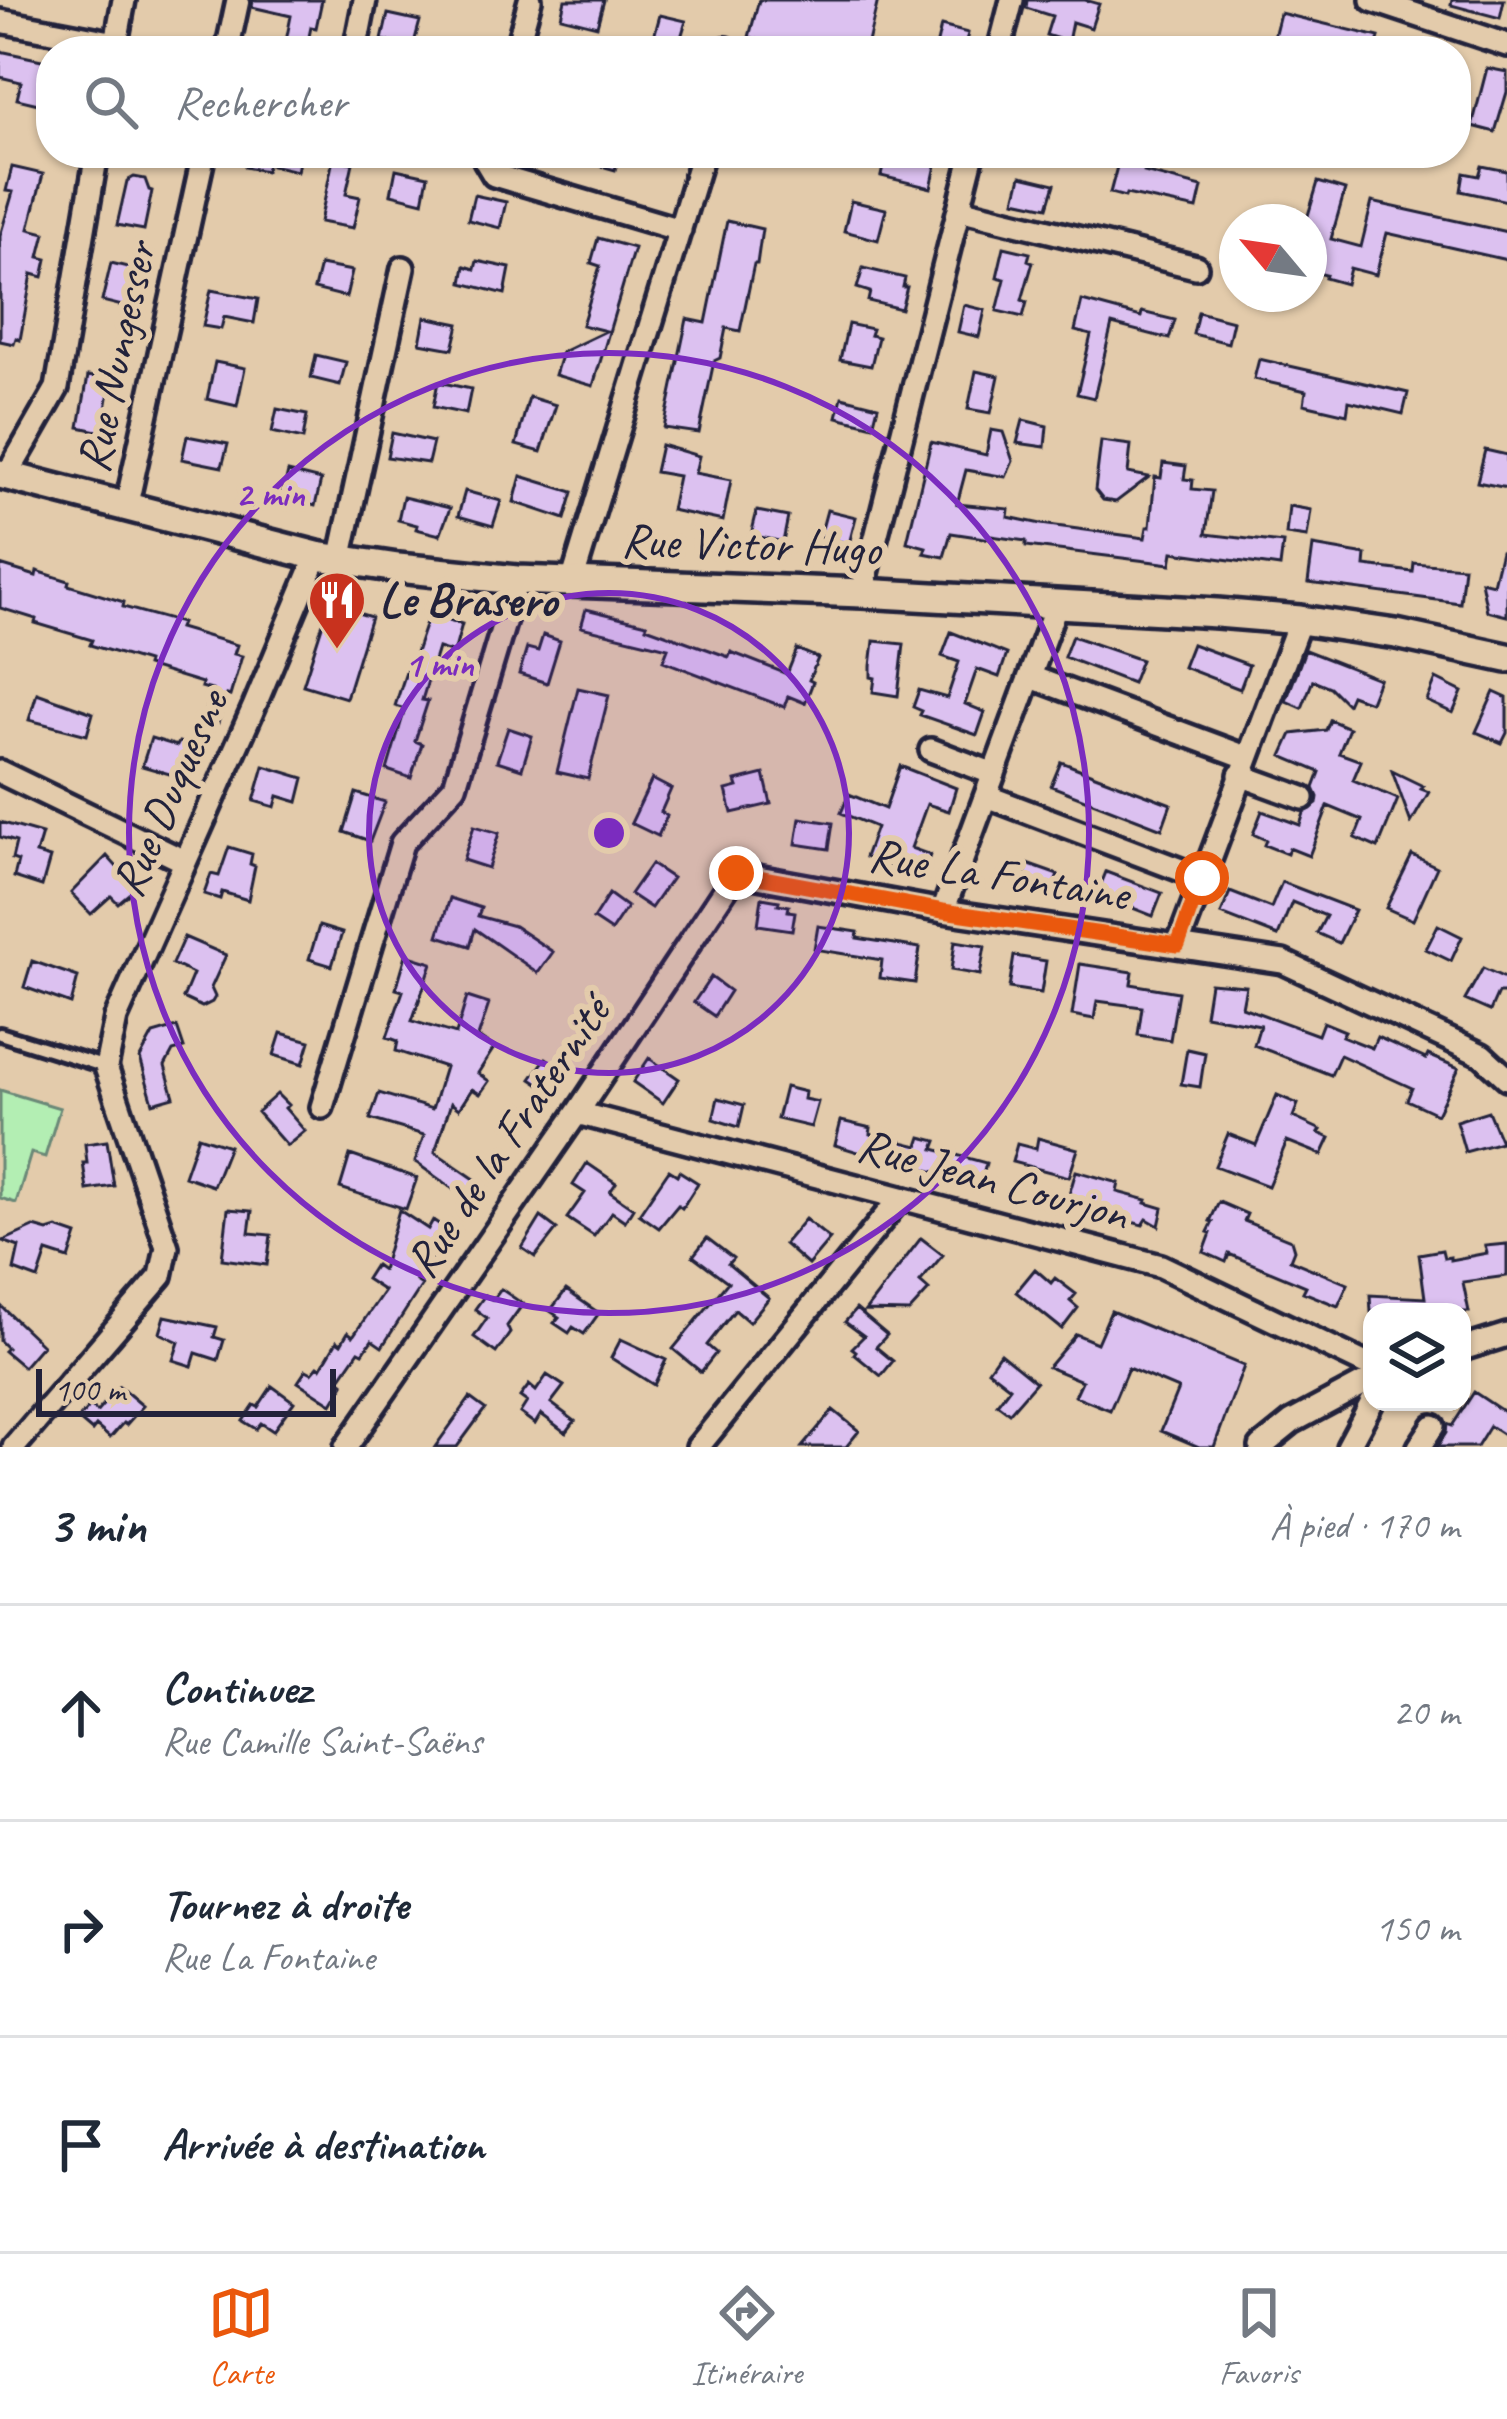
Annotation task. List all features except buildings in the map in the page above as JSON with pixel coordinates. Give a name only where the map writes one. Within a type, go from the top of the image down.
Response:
[{"type":"street","points":[[118,36],[124,0]]},
{"type":"street","points":[[230,36],[238,0]]},
{"type":"street","points":[[358,36],[365,0]]},
{"type":"street","points":[[519,36],[530,0]]},
{"type":"street","points":[[1003,36],[1012,0]]},
{"type":"street","points":[[1372,0],[1507,45]]},
{"type":"street","points":[[0,21],[67,36]]},
{"type":"street","points":[[6,475],[57,388],[94,168]]},
{"type":"street","name":"Rue Nungesser","points":[[126,508],[201,168]]},
{"type":"street","points":[[490,168],[494,175],[680,230]]},
{"type":"street","points":[[572,582],[699,168]]},
{"type":"street","points":[[862,592],[970,168]]},
{"type":"street","points":[[959,209],[1196,267]]},
{"type":"street","name":"Rue Duquesne","points":[[106,1067],[116,1018],[184,860],[328,558],[403,268]]},
{"type":"street","name":"Rue Victor Hugo","points":[[6,475],[328,558],[517,580],[862,592],[1300,620],[1507,658]]},
{"type":"street","points":[[322,1107],[402,843],[455,786],[517,580]]},
{"type":"street","points":[[943,911],[1058,603]]},
{"type":"street","points":[[1178,945],[1300,620]]},
{"type":"street","points":[[1031,677],[1243,766],[1303,798]]},
{"type":"street","points":[[931,750],[990,785],[1202,878]]},
{"type":"street","points":[[0,772],[184,860]]},
{"type":"street","name":"Rue La Fontaine","points":[[736,873],[943,911],[1283,962],[1482,1055],[1507,1078]]},
{"type":"street","name":"Rue de la Fraternité","points":[[346,1447],[736,873]]},
{"type":"street","points":[[14,1447],[161,1276],[167,1247],[106,1067]]},
{"type":"street","name":"Rue Jean Courjon","points":[[577,1113],[1161,1266],[1363,1383]]},
{"type":"street","points":[[698,1447],[900,1198]]},
{"type":"street","points":[[1471,1345],[1507,1335]]},
{"type":"street","points":[[1261,1447],[1292,1422],[1363,1390]]},
{"type":"street","points":[[1348,1447],[1363,1406]]},
{"type":"street","points":[[1419,1447],[1433,1426]]},
{"type":"lane","points":[[0,1034],[106,1067]]},
{"type":"green space","points":[[0,1090],[60,1108],[45,1157],[31,1153],[16,1203],[0,1198]]},
{"type":"place","name":"Le Brasero","points":[[337,651]]},
{"type":"route","points":[[736,873],[943,911],[1178,945],[1202,878]]}]
